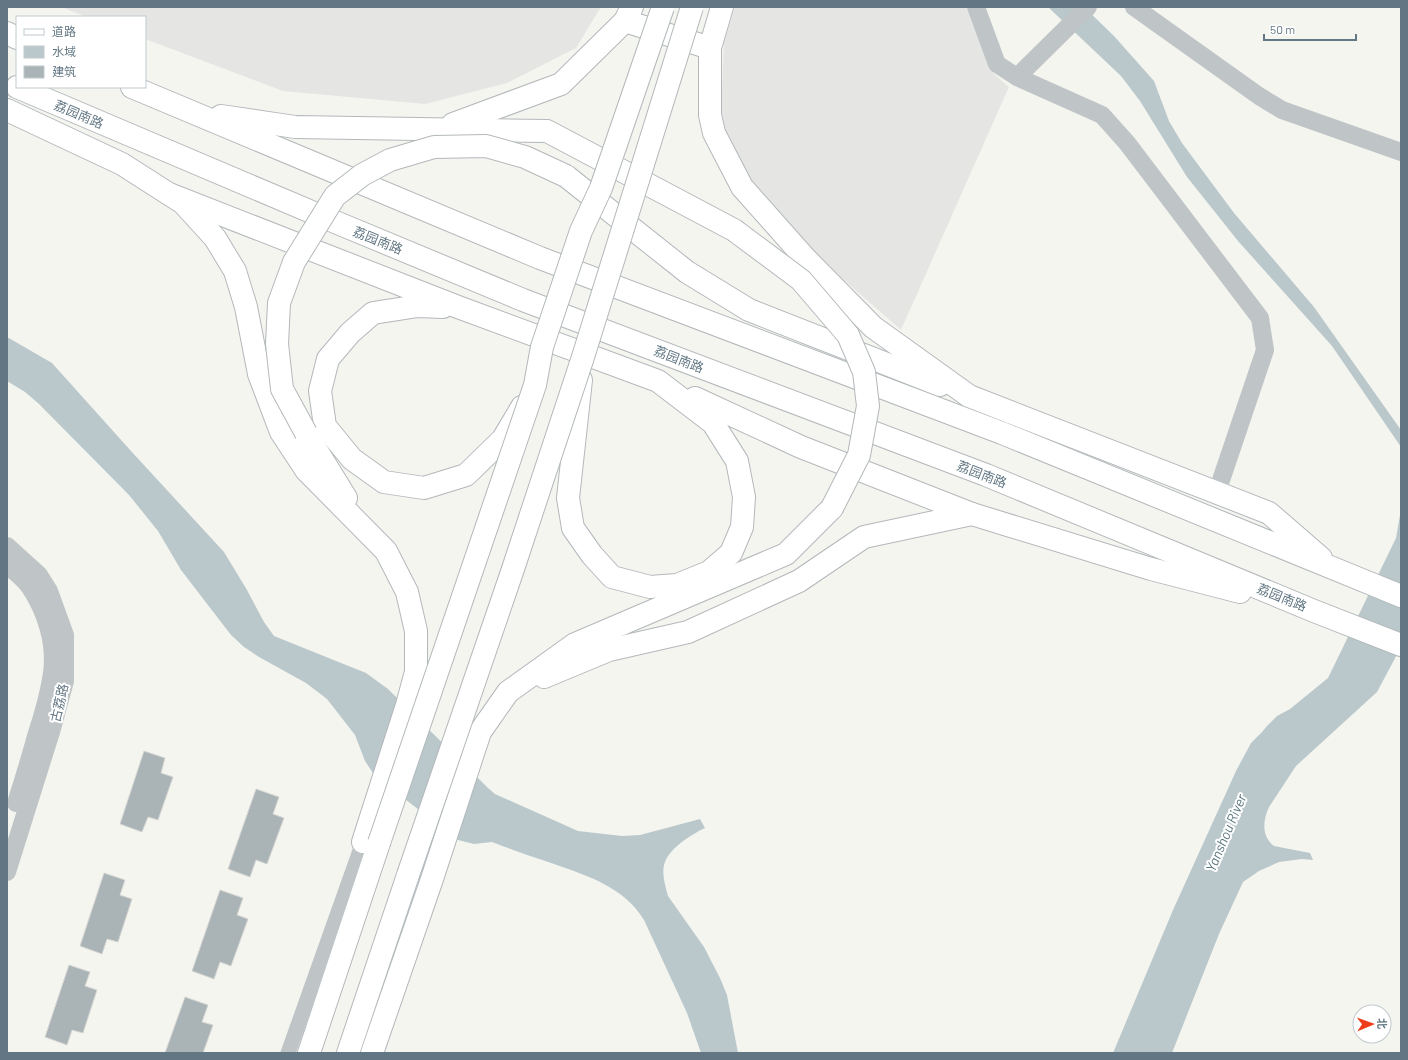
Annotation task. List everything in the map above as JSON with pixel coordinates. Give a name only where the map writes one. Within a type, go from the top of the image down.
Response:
[{"type":"main road","points":[[371,843],[535,385],[542,347],[581,231],[601,188],[662,7]]},
{"type":"main road","points":[[348,1053],[513,569],[583,357],[692,7]]},
{"type":"main road","points":[[722,7],[710,48],[710,115],[714,133],[742,187],[805,258],[874,327],[969,396]]},
{"type":"main road","points":[[442,129],[561,84],[629,14],[710,48]]},
{"type":"main road","points":[[7,33],[16,38]]},
{"type":"main road","name":"荔园南路","points":[[19,88],[524,300],[986,475],[1314,611],[1401,645]]},
{"type":"main road","points":[[134,88],[540,258],[1002,433],[1401,596]]},
{"type":"main road","points":[[7,110],[122,164],[183,203],[215,238],[235,271],[246,307],[259,374],[281,432],[306,470],[386,551],[408,592],[416,631],[416,672],[371,843],[309,1053]]},
{"type":"main road","points":[[190,112],[295,128],[547,131],[734,230],[801,280],[848,336],[864,372],[868,406],[859,455],[832,508],[786,554],[575,644],[508,692],[480,732],[432,879],[372,1053]]},
{"type":"main road","points":[[363,527],[282,389],[277,344],[279,303],[294,262],[335,196],[362,175],[390,160],[434,147],[486,146],[525,157],[566,176],[687,272],[749,310],[1269,512],[1336,570]]},
{"type":"main road","points":[[169,194],[458,307],[658,381],[801,447],[972,514],[1151,570],[1314,611]]},
{"type":"main road","points":[[458,307],[418,306],[372,313],[350,333],[328,359],[320,391],[325,426],[352,459],[384,482],[424,488],[466,475],[503,439],[535,385]]},
{"type":"main road","points":[[583,357],[568,498],[573,528],[592,555],[612,577],[650,587],[677,585],[709,572],[731,554],[742,527],[744,497],[737,461],[713,423],[658,381]]},
{"type":"main road","points":[[508,692],[609,650],[688,632],[799,581],[864,537],[972,514]]},
{"type":"street","points":[[976,7],[997,64],[1016,77],[1102,115],[1127,144],[1260,318],[1265,350],[1217,492]]},
{"type":"street","points":[[1016,77],[1088,7]]},
{"type":"street","points":[[1134,7],[1259,96],[1282,110],[1401,152]]},
{"type":"street","name":"古荔路","points":[[7,546],[39,575],[49,591],[65,635],[65,681],[51,732],[7,872]]},
{"type":"street","name":"古荔路","points":[[7,565],[29,586],[38,602],[48,625],[52,654],[52,673],[44,711],[7,834]]},
{"type":"street","points":[[288,1053],[371,843]]},
{"type":"shaded area","points":[[61,7],[601,7],[576,48],[507,83],[425,104],[283,91],[146,39],[146,16],[84,16]]},
{"type":"shaded area","points":[[735,7],[966,7],[994,74],[1009,87],[901,330],[829,267],[752,187],[720,133],[724,43]]},
{"type":"water","points":[[1048,7],[1084,7],[1114,36],[1154,81],[1169,121],[1182,143],[1234,213],[1314,307],[1401,430],[1401,447],[1332,346],[1238,241],[1187,177],[1140,101],[1121,76]]},
{"type":"water","points":[[7,337],[52,363],[224,552],[264,622],[274,636],[366,673],[388,689],[495,794],[578,831],[622,836],[640,835],[700,819],[705,828],[676,847],[665,862],[663,870],[664,879],[668,896],[704,947],[720,978],[727,995],[738,1053],[701,1053],[687,1013],[644,920],[626,899],[604,884],[567,868],[492,842],[474,844],[458,840],[375,776],[365,761],[355,735],[327,699],[306,683],[244,647],[231,635],[181,570],[158,531],[129,495],[39,404],[25,392],[7,381]]},
{"type":"water","name":"Yanshou River","points":[[1401,509],[1401,647],[1377,692],[1296,766],[1269,807],[1265,817],[1265,833],[1267,838],[1274,846],[1310,853],[1313,860],[1302,859],[1279,862],[1259,871],[1243,882],[1219,934],[1172,1053],[1113,1053],[1173,910],[1236,771],[1251,743],[1267,726],[1277,716],[1290,709],[1328,678],[1396,538]]},
{"type":"building","points":[[144,751],[165,758],[161,773],[173,777],[158,820],[148,817],[142,832],[120,824]]},
{"type":"building","points":[[256,789],[279,797],[273,814],[284,818],[267,864],[256,860],[250,877],[228,869]]},
{"type":"building","points":[[104,873],[125,880],[120,895],[132,899],[118,942],[107,939],[102,954],[80,946]]},
{"type":"building","points":[[220,890],[243,898],[237,915],[248,919],[231,966],[220,962],[214,979],[192,971]]},
{"type":"building","points":[[69,965],[90,972],[85,986],[97,990],[83,1033],[72,1030],[67,1045],[45,1037]]},
{"type":"building","points":[[185,997],[208,1005],[202,1022],[213,1025],[203,1053],[165,1053]]}]
